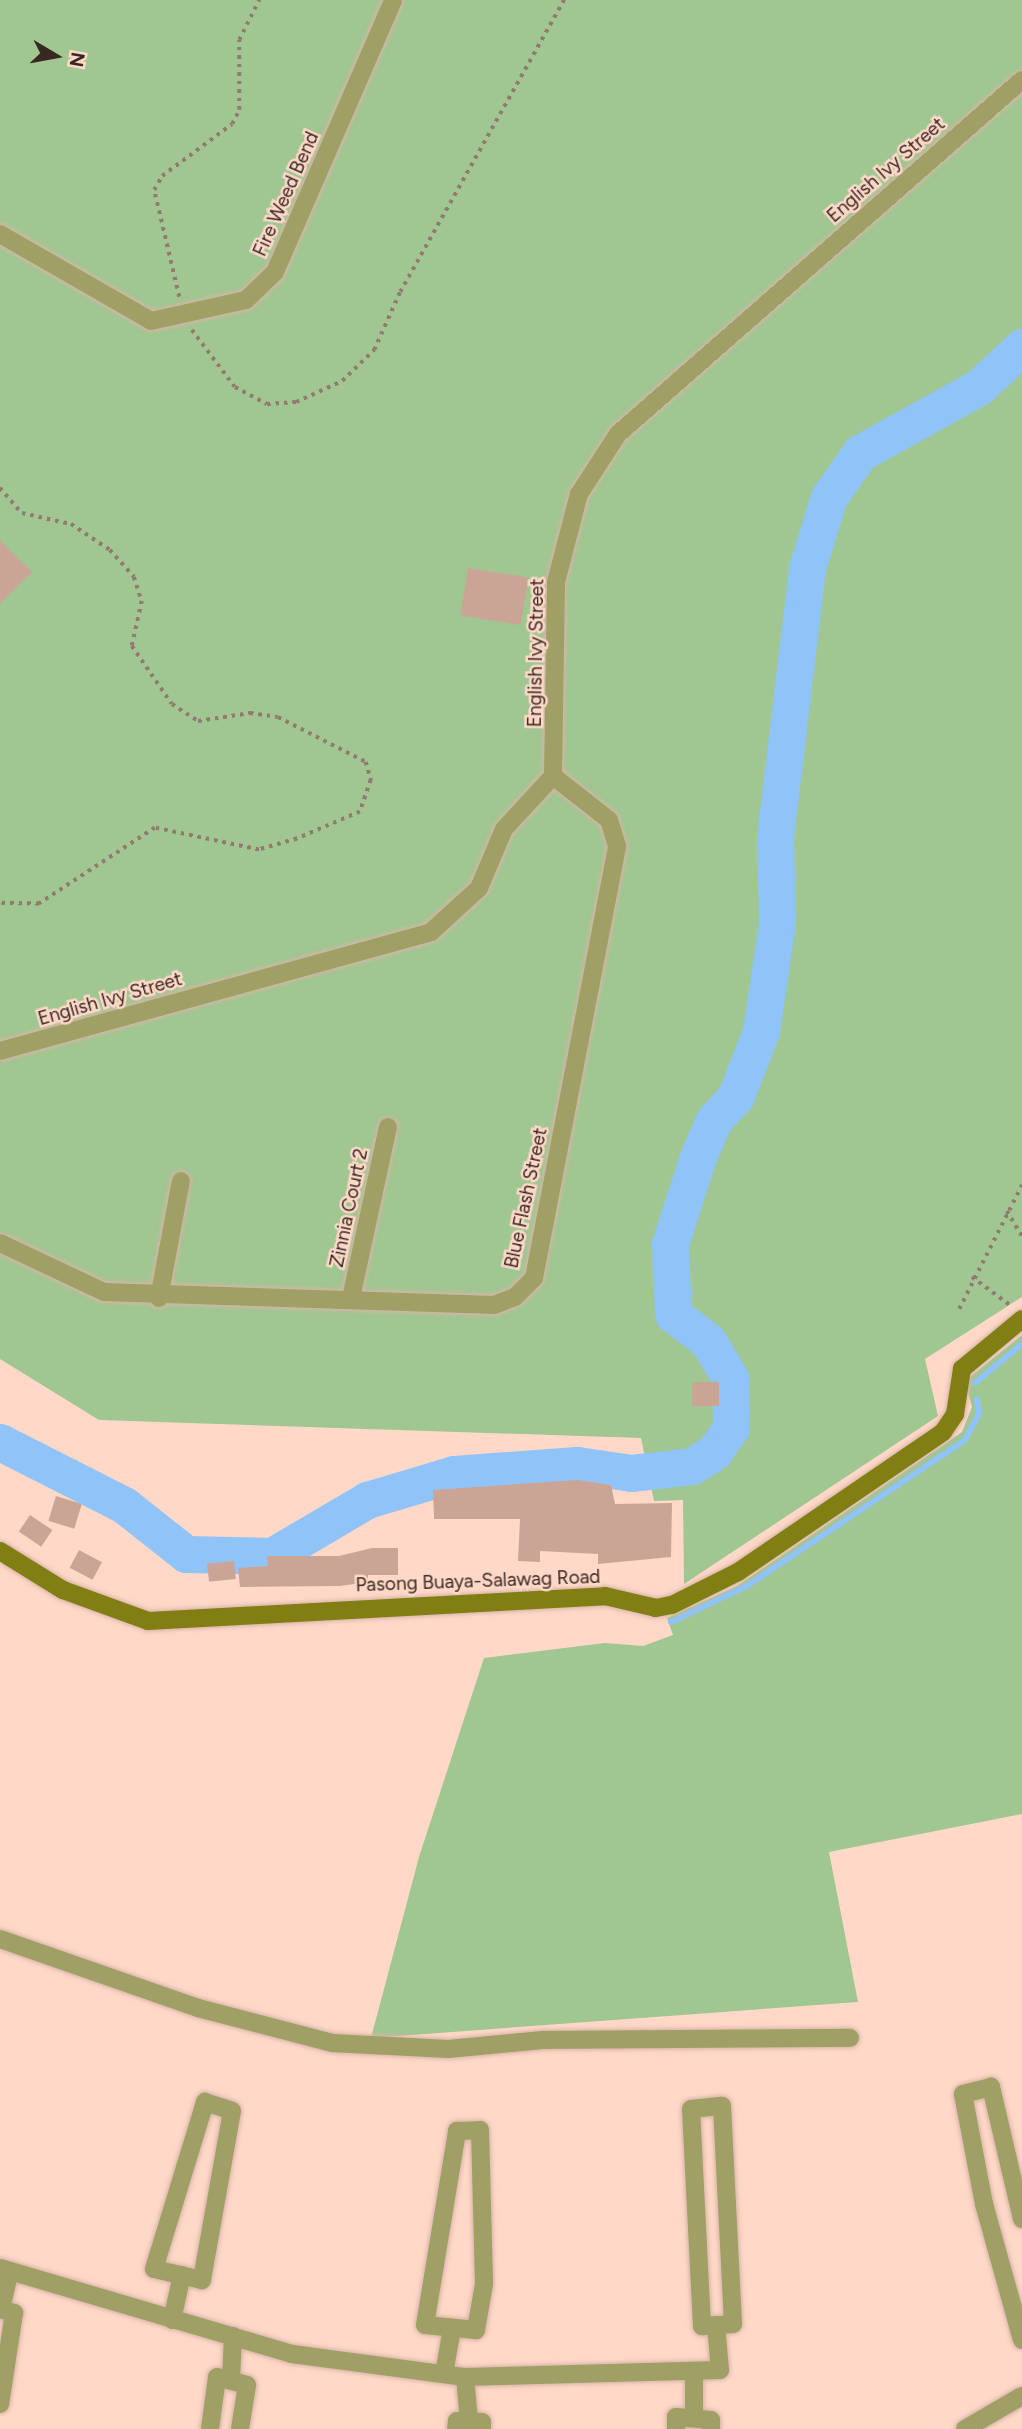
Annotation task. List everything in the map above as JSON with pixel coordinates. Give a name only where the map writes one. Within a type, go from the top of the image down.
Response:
[{"type":"street","name":"Fire Weed Bend","points":[[0,234],[126,312],[151,321],[184,317],[246,300],[275,272],[393,0]]},
{"type":"street","name":"English Ivy Street","points":[[0,1051],[431,932],[479,888],[504,829],[553,776],[556,582],[579,494],[618,434],[1022,80]]},
{"type":"street","name":"Blue Flash Street","points":[[0,1244],[104,1292],[159,1298],[351,1298],[495,1306],[534,1278],[617,846],[608,820],[553,776]]},
{"type":"street","name":"Zinnia Court 2","points":[[351,1298],[388,1126]]},
{"type":"street","points":[[159,1298],[181,1181]]},
{"type":"street","name":"Pasong Buaya-Salawag Road","points":[[0,1551],[63,1590],[148,1621],[605,1596],[664,1607],[738,1572],[943,1432],[955,1414],[962,1369],[1018,1314]]},
{"type":"street","points":[[0,1939],[198,2008],[332,2043],[448,2049],[543,2040],[850,2038]]},
{"type":"street","points":[[1022,2218],[991,2087],[963,2094],[984,2204],[1022,2340]]},
{"type":"street","points":[[205,2102],[232,2111],[202,2280],[182,2275],[155,2269],[205,2102]]},
{"type":"street","points":[[722,2106],[733,2324],[716,2325],[702,2326],[691,2109],[722,2106]]},
{"type":"street","points":[[480,2130],[484,2284],[476,2330],[452,2328],[425,2325],[457,2131],[480,2130]]},
{"type":"street","points":[[0,2404],[14,2313],[0,2309],[5,2270],[292,2354],[465,2377],[694,2373],[720,2370],[716,2325]]},
{"type":"street","points":[[172,2320],[182,2275]]},
{"type":"street","points":[[444,2374],[452,2328]]},
{"type":"street","points":[[231,2381],[233,2336]]},
{"type":"street","points":[[694,2373],[694,2418]]},
{"type":"street","points":[[210,2429],[218,2377],[247,2385],[240,2429]]},
{"type":"street","points":[[465,2377],[469,2426]]},
{"type":"street","points":[[965,2429],[1022,2396]]},
{"type":"street","points":[[676,2429],[676,2417],[711,2420],[711,2429]]},
{"type":"path","points":[[259,0],[239,40],[239,110],[232,124],[162,176],[154,190],[184,317],[218,370],[267,404],[296,402],[342,381],[374,351],[400,292],[564,0]]},
{"type":"path","points":[[0,488],[22,513],[71,524],[100,543],[134,577],[142,601],[132,646],[172,704],[198,721],[250,713],[278,717],[366,762],[371,780],[360,812],[297,839],[259,850],[155,828],[39,904],[0,903]]},
{"type":"path","points":[[959,1309],[972,1277],[1022,1185]]},
{"type":"path","points":[[1007,1210],[1022,1236]]},
{"type":"path","points":[[972,1277],[1018,1314]]},
{"type":"green space","points":[[0,0],[1022,0],[1022,1297],[925,1359],[938,1416],[684,1584],[683,1500],[654,1501],[641,1438],[99,1420],[0,1359]]},
{"type":"green space","points":[[1022,1335],[1022,1814],[829,1852],[858,2002],[371,2038],[419,1857],[484,1658],[605,1643],[643,1646],[673,1635],[667,1618],[737,1586],[962,1432],[972,1407],[965,1381]]},
{"type":"building","points":[[0,540],[32,572],[0,604]]},
{"type":"building","points":[[468,568],[528,578],[521,625],[460,615]]},
{"type":"building","points":[[692,1382],[719,1382],[719,1406],[692,1406]]},
{"type":"building","points":[[577,1480],[611,1485],[615,1504],[672,1503],[671,1557],[598,1564],[598,1554],[540,1551],[540,1562],[518,1561],[520,1519],[434,1519],[433,1490]]},
{"type":"building","points":[[56,1496],[82,1504],[74,1529],[48,1521]]},
{"type":"building","points":[[30,1515],[52,1530],[41,1547],[19,1532]]},
{"type":"building","points":[[372,1548],[398,1548],[398,1575],[368,1575],[368,1582],[340,1586],[240,1587],[238,1568],[268,1566],[267,1556],[339,1556]]},
{"type":"building","points":[[79,1550],[102,1562],[93,1580],[70,1568]]},
{"type":"building","points":[[234,1561],[236,1579],[209,1582],[207,1564]]},
{"type":"waterway","points":[[0,1442],[124,1505],[186,1554],[272,1556],[367,1500],[454,1474],[577,1465],[631,1473],[692,1466],[714,1452],[731,1428],[730,1378],[708,1341],[673,1314],[670,1244],[698,1157],[714,1120],[736,1096],[761,1031],[777,923],[775,837],[807,568],[829,497],[860,453],[979,387],[1022,347]]},
{"type":"waterway","points":[[975,1383],[1022,1344]]},
{"type":"waterway","points":[[671,1622],[747,1586],[965,1440],[979,1414],[977,1399]]}]
